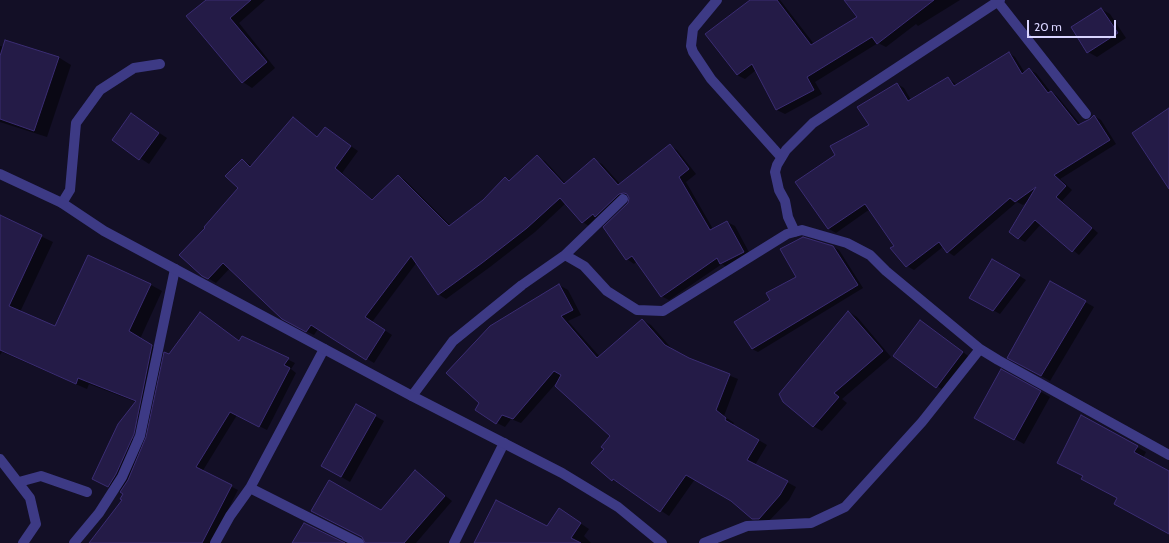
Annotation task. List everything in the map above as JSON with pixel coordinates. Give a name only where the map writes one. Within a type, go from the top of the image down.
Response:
[{"type":"street","points":[[717,0],[693,29],[691,46],[693,52],[711,79],[781,157]]},
{"type":"street","points":[[795,232],[785,201],[779,190],[775,172],[781,157],[813,123],[999,1],[1086,114]]},
{"type":"street","points":[[62,203],[70,190],[76,123],[100,90],[134,68],[160,64]]},
{"type":"street","points":[[0,174],[62,203],[104,231],[412,396],[562,473],[618,508],[662,543]]},
{"type":"street","points":[[412,396],[453,341],[528,281],[565,255],[623,199]]},
{"type":"street","points":[[565,255],[584,266],[607,291],[637,310],[663,311],[787,234],[802,230],[847,243],[870,255],[886,271],[980,349],[1169,455]]},
{"type":"street","points":[[74,543],[99,513],[122,477],[140,436],[175,269]]},
{"type":"street","points":[[215,543],[230,516],[250,488],[324,349]]},
{"type":"street","points":[[704,543],[747,526],[811,523],[846,507],[922,422],[980,349]]},
{"type":"street","points":[[454,543],[504,443]]},
{"type":"street","points":[[0,459],[30,498],[36,524],[23,543]]},
{"type":"street","points":[[19,482],[41,476],[87,492]]},
{"type":"street","points":[[250,488],[359,543]]},
{"type":"building","points":[[206,0],[251,0],[230,18],[267,62],[242,83],[186,16]]},
{"type":"building","points":[[750,0],[777,0],[811,45],[857,17],[844,0],[934,0],[877,44],[872,37],[807,77],[814,90],[776,110],[752,64],[737,75],[705,34]]},
{"type":"building","points":[[1101,8],[1118,33],[1087,53],[1071,27]]},
{"type":"building","points":[[5,40],[59,57],[34,131],[0,119],[0,56]]},
{"type":"building","points":[[1009,52],[1022,74],[1029,68],[1048,93],[1051,91],[1078,125],[1090,119],[1094,115],[1110,140],[1054,175],[1066,186],[1056,197],[1092,228],[1072,252],[1035,220],[1018,239],[1009,232],[1036,187],[1015,202],[1010,198],[947,253],[939,242],[906,267],[890,248],[894,246],[865,204],[828,229],[795,182],[835,155],[830,146],[869,125],[857,107],[897,83],[908,101],[948,77],[954,86]]},
{"type":"building","points":[[1169,108],[1169,189],[1132,133]]},
{"type":"building","points":[[131,113],[159,133],[139,160],[112,140]]},
{"type":"building","points":[[293,117],[317,137],[325,127],[351,146],[335,168],[372,200],[398,175],[449,226],[483,200],[505,177],[509,181],[537,155],[564,184],[594,158],[618,185],[670,144],[689,169],[679,177],[710,230],[727,221],[744,252],[720,264],[717,258],[661,297],[632,256],[626,260],[603,227],[628,203],[629,198],[627,194],[619,194],[595,217],[593,214],[582,223],[560,198],[527,228],[438,295],[411,256],[365,317],[385,330],[366,360],[311,325],[306,332],[282,319],[223,263],[208,279],[202,276],[179,255],[205,228],[204,227],[238,188],[225,176],[242,159],[250,167]]},
{"type":"building","points":[[0,215],[42,235],[9,306],[55,326],[88,255],[151,284],[129,331],[152,345],[134,434],[116,474],[108,487],[92,479],[118,424],[136,401],[78,378],[76,384],[0,350]]},
{"type":"building","points":[[803,237],[833,246],[858,285],[752,349],[734,322],[770,300],[766,293],[796,277],[780,249]]},
{"type":"building","points":[[992,259],[1020,275],[993,311],[969,298]]},
{"type":"building","points":[[1050,281],[1086,301],[1041,376],[1007,358]]},
{"type":"building","points":[[559,284],[573,310],[561,316],[597,358],[642,319],[665,345],[689,358],[730,374],[716,410],[726,418],[725,420],[759,440],[747,460],[788,481],[780,495],[759,519],[752,519],[731,501],[686,475],[660,512],[613,479],[612,481],[591,463],[604,449],[601,447],[610,436],[555,386],[561,375],[554,371],[513,419],[502,415],[496,424],[475,410],[479,403],[446,373],[490,326]]},
{"type":"building","points":[[848,311],[883,351],[834,393],[839,397],[813,427],[783,402],[779,394]]},
{"type":"building","points":[[200,312],[239,341],[242,336],[289,358],[284,365],[290,368],[259,427],[230,412],[196,467],[232,485],[202,543],[89,543],[122,500],[120,499],[123,494],[120,492],[128,480],[146,437],[164,352],[169,354]]},
{"type":"building","points":[[920,320],[963,352],[936,388],[893,356]]},
{"type":"building","points":[[1001,369],[1041,391],[1014,440],[974,418]]},
{"type":"building","points":[[356,404],[376,415],[341,477],[321,466]]},
{"type":"building","points":[[1081,415],[1138,446],[1134,452],[1169,471],[1169,534],[1114,504],[1117,498],[1081,479],[1083,476],[1057,463]]},
{"type":"building","points":[[415,470],[445,496],[404,543],[365,543],[362,537],[311,511],[329,480],[381,510]]},
{"type":"building","points":[[496,500],[547,526],[559,508],[581,523],[571,538],[581,543],[474,543]]},
{"type":"building","points":[[304,523],[345,543],[292,543]]}]
